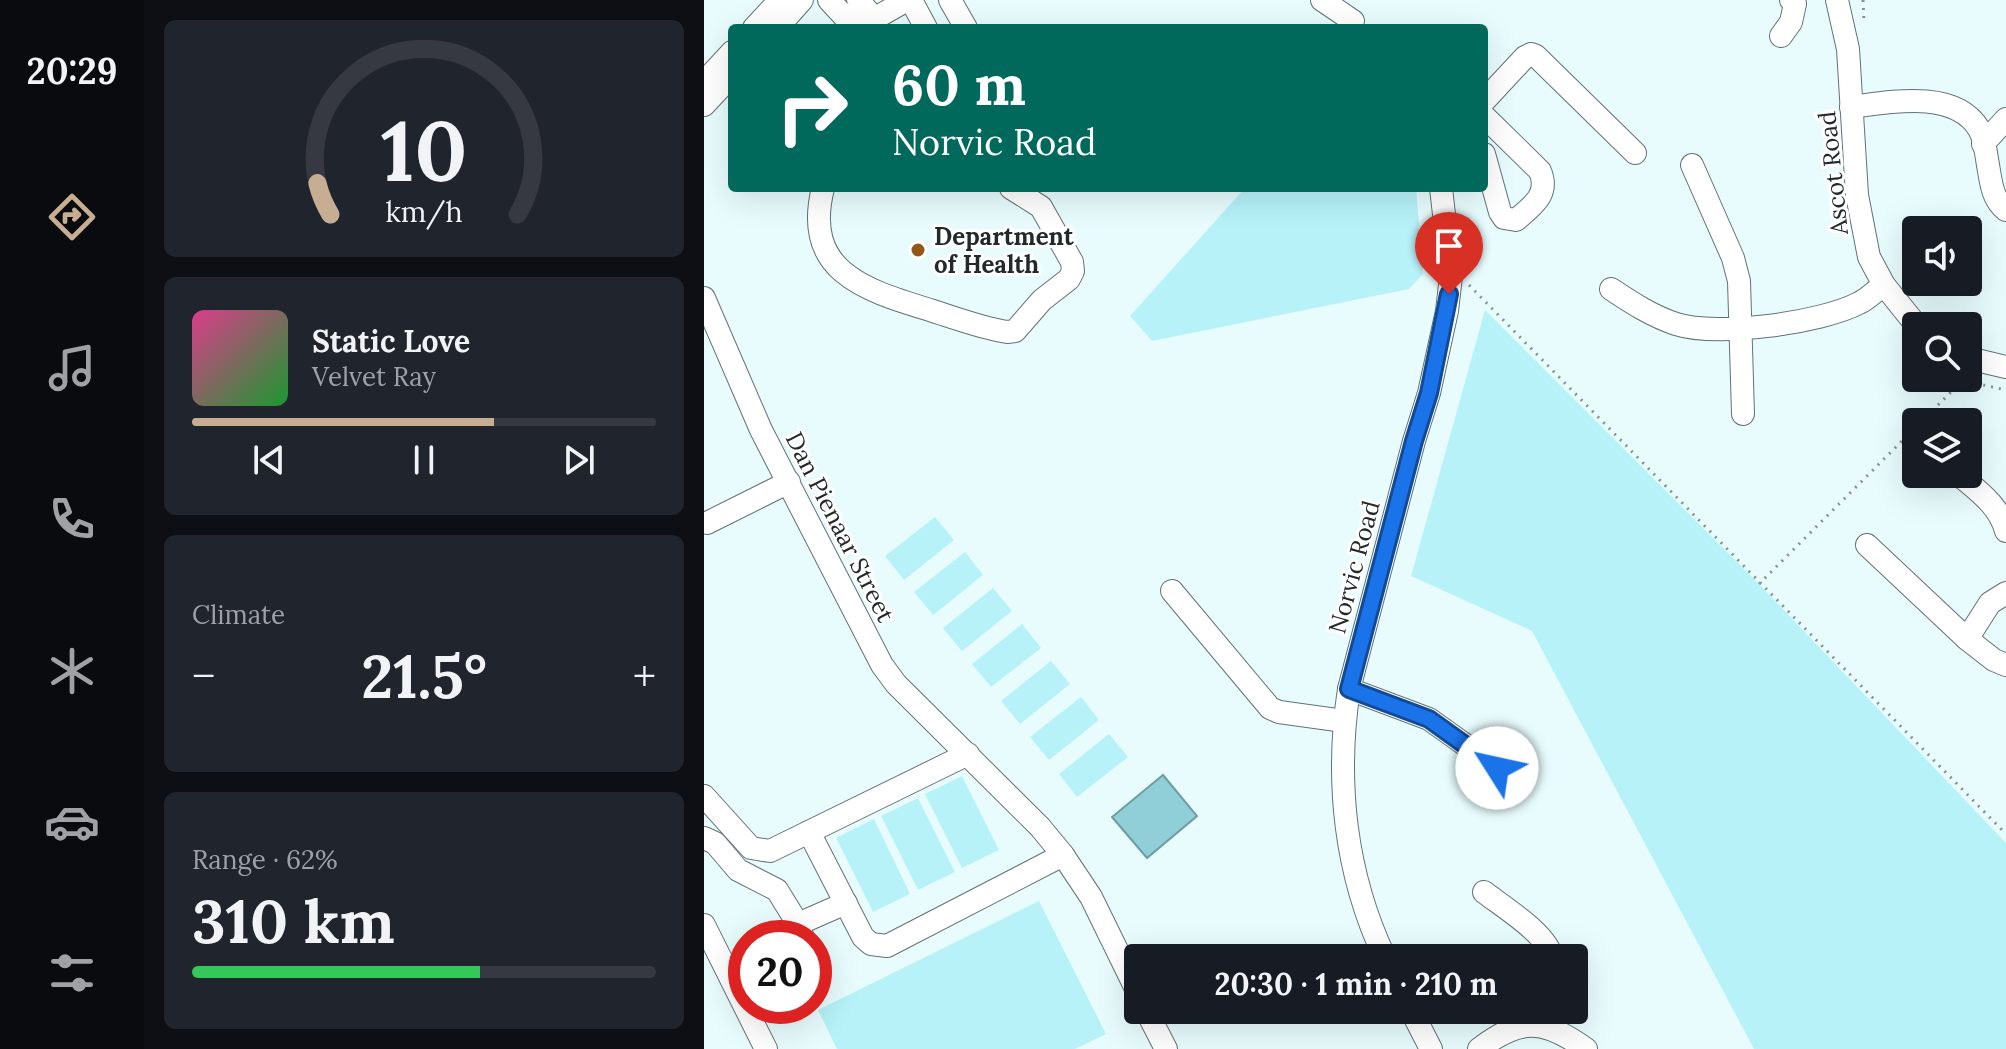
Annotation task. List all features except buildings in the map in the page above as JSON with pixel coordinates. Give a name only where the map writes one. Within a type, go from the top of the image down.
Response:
[{"type":"street","points":[[758,24],[780,0]]},
{"type":"street","points":[[781,24],[802,0]]},
{"type":"street","points":[[829,0],[861,24]]},
{"type":"street","points":[[858,0],[862,24]]},
{"type":"street","points":[[864,24],[909,0],[924,24]]},
{"type":"street","points":[[950,0],[964,24]]},
{"type":"street","points":[[1322,0],[1356,24]]},
{"type":"street","points":[[1338,0],[1356,24]]},
{"type":"street","points":[[1781,36],[1791,22],[1795,4],[1791,0]]},
{"type":"street","name":"Ascot Road","points":[[1837,0],[1848,49],[1857,195],[1869,257],[1884,285],[1916,312]]},
{"type":"street","points":[[1488,97],[1531,54],[1635,153]]},
{"type":"street","points":[[704,82],[728,56]]},
{"type":"street","points":[[704,105],[728,79]]},
{"type":"street","points":[[1851,107],[1877,103],[1936,102],[1954,106],[1968,115],[1981,131],[1993,194],[2006,210]]},
{"type":"street","points":[[1983,144],[2006,119]]},
{"type":"street","points":[[1488,120],[1540,171],[1544,181],[1540,199],[1516,220],[1510,220],[1500,212],[1488,181]]},
{"type":"street","points":[[1692,165],[1733,258],[1739,281],[1743,414]]},
{"type":"street","points":[[822,192],[820,232],[828,253],[853,281],[883,296],[1007,332],[1015,331],[1042,300],[1069,279],[1073,271],[1072,262],[1041,207],[1017,192]]},
{"type":"street","name":"Norvic Road","points":[[1379,944],[1363,905],[1347,826],[1341,768],[1344,721],[1349,689],[1429,393],[1447,311],[1450,266],[1446,192]]},
{"type":"street","points":[[1611,289],[1655,316],[1678,325],[1711,329],[1775,326],[1860,303],[1884,285]]},
{"type":"street","name":"Dan Pienaar Street","points":[[704,298],[761,430],[882,665],[896,684],[1040,827],[1063,855],[1091,897],[1124,964]]},
{"type":"street","points":[[1982,361],[2006,367]]},
{"type":"street","points":[[707,523],[789,482]]},
{"type":"street","points":[[1974,488],[2003,517],[2006,531]]},
{"type":"street","points":[[1867,545],[1967,639],[1994,660],[2006,665]]},
{"type":"street","points":[[1172,591],[1270,708],[1344,721]]},
{"type":"street","points":[[1967,639],[1990,603],[2006,593]]},
{"type":"street","points":[[1349,689],[1429,719],[1520,784]]},
{"type":"street","points":[[704,796],[751,848],[770,851],[968,754]]},
{"type":"street","points":[[809,832],[863,937],[871,944],[887,946],[1063,855]]},
{"type":"street","points":[[704,838],[715,843],[738,870],[777,890],[795,920]]},
{"type":"street","points":[[1484,892],[1546,944]]},
{"type":"street","points":[[819,920],[846,903]]},
{"type":"street","points":[[704,925],[728,972]]},
{"type":"street","points":[[754,1024],[766,1049]]},
{"type":"street","points":[[1153,1024],[1166,1049]]},
{"type":"street","points":[[1419,1024],[1432,1047]]},
{"type":"street","points":[[1479,1049],[1523,1024]]},
{"type":"street","points":[[1548,1024],[1586,1049]]},
{"type":"path","points":[[1863,0],[1865,30]]},
{"type":"path","points":[[1450,266],[2006,834]]},
{"type":"path","points":[[1982,384],[2006,390]]},
{"type":"path","points":[[1935,408],[1952,392]]},
{"type":"path","points":[[1759,584],[1902,441]]},
{"type":"shaded area","points":[[1241,192],[1416,192],[1423,274],[1409,289],[1152,341],[1130,316]]},
{"type":"shaded area","points":[[1485,310],[1759,584],[2006,843],[2006,1049],[1754,1049],[1532,631],[1411,576]]},
{"type":"shaded area","points":[[935,517],[954,540],[904,580],[885,556]]},
{"type":"shaded area","points":[[965,552],[983,575],[933,615],[914,592]]},
{"type":"shaded area","points":[[993,588],[1012,611],[962,651],[943,628]]},
{"type":"shaded area","points":[[1022,624],[1041,648],[991,687],[972,664]]},
{"type":"shaded area","points":[[1051,661],[1070,684],[1020,724],[1001,701]]},
{"type":"shaded area","points":[[1081,697],[1099,720],[1049,760],[1030,737]]},
{"type":"shaded area","points":[[1109,734],[1128,757],[1077,797],[1059,774]]},
{"type":"shaded area","points":[[1163,775],[1197,816],[1147,858],[1112,817]]},
{"type":"shaded area","points":[[962,776],[999,850],[962,868],[925,794]]},
{"type":"shaded area","points":[[918,798],[955,872],[918,890],[881,816]]},
{"type":"shaded area","points":[[874,819],[910,894],[873,912],[836,838]]},
{"type":"shaded area","points":[[1039,901],[1106,1034],[1075,1049],[837,1049],[825,1024],[832,1024],[832,1003]]},
{"type":"place","name":"Department of Health","points":[[918,250]]},
{"type":"route","points":[[1449,294],[1429,393],[1349,689],[1429,719],[1497,768]]}]
